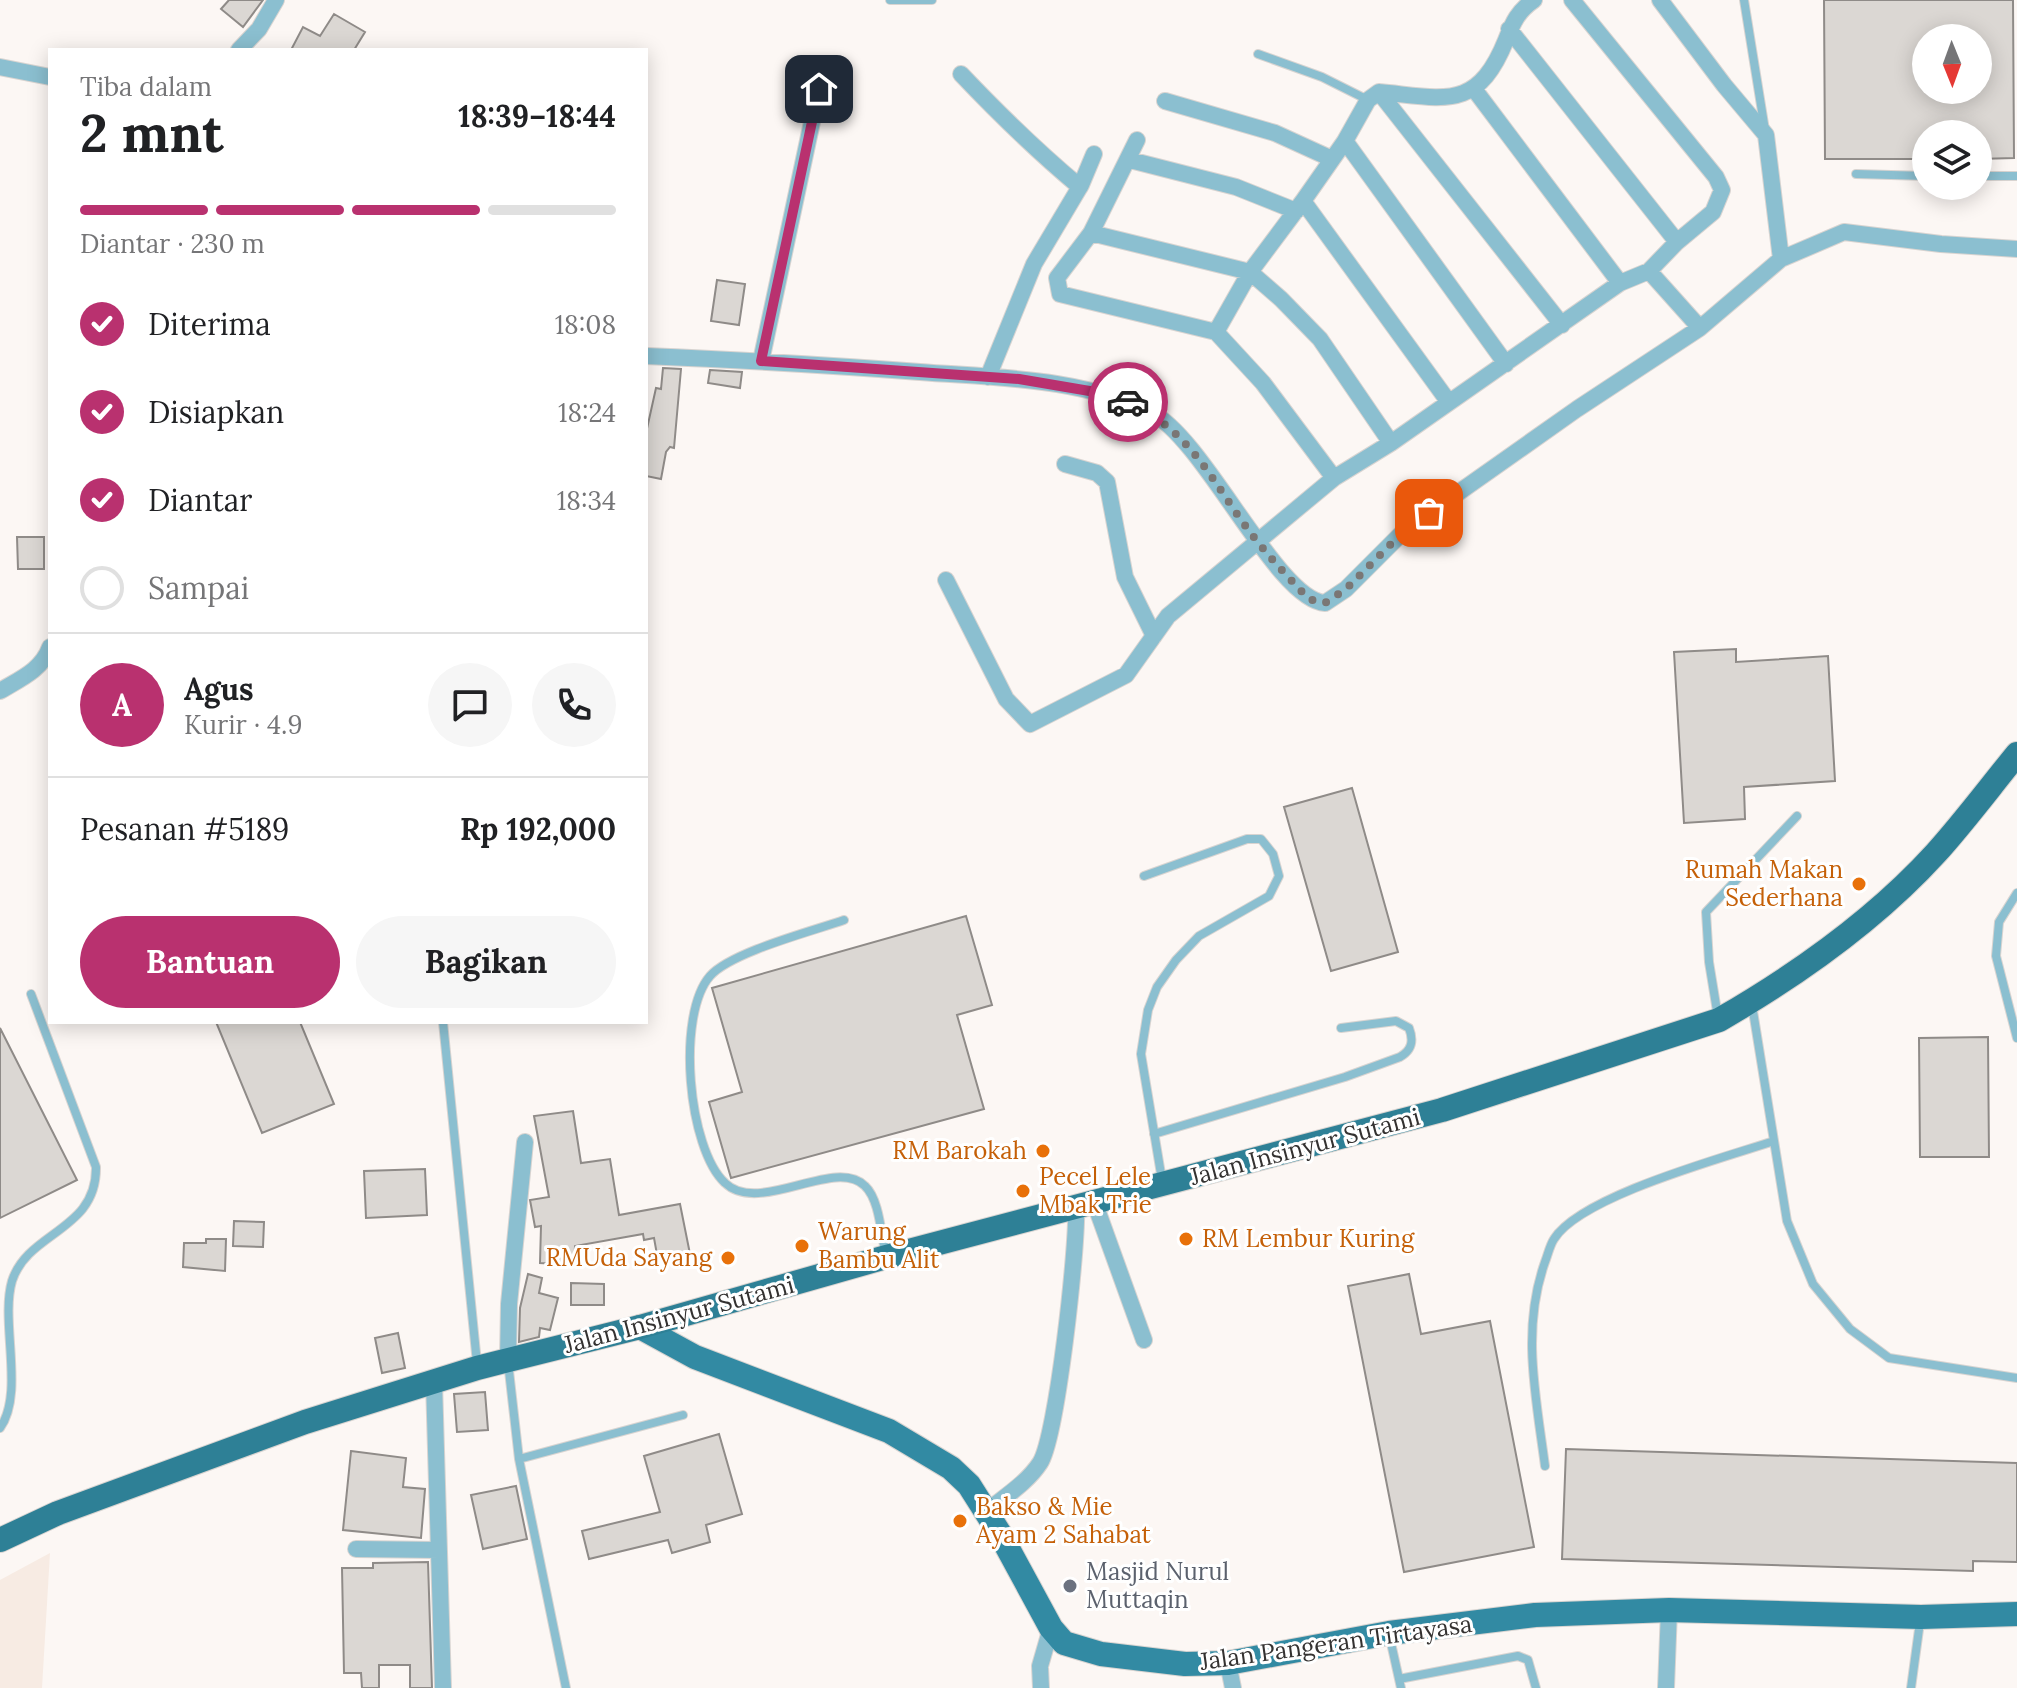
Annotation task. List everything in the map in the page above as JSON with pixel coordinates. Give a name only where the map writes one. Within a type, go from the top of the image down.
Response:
[{"type":"highway","name":"Jalan Insinyur Sutami","points":[[0,1540],[58,1513],[305,1422],[477,1368],[640,1327],[886,1257],[1442,1110],[1719,1020],[1870,917],[1935,854],[2017,754]]},
{"type":"main road","name":"Jalan Pangeran Tirtayasa","points":[[640,1327],[695,1357],[889,1431],[951,1468],[969,1485],[986,1512],[1051,1628],[1064,1643],[1101,1654],[1185,1664],[1228,1663],[1389,1633],[1535,1615],[1669,1610],[1921,1617],[2017,1614]]},
{"type":"street","points":[[241,48],[259,29],[276,0]]},
{"type":"street","points":[[1373,96],[1453,98],[1474,89],[1491,68],[1518,12],[1534,0]]},
{"type":"street","points":[[946,580],[1006,699],[1030,724],[1126,675],[1168,616],[1334,478],[1391,443],[1620,283],[1649,271],[1713,212],[1722,190],[1716,177],[1572,0]]},
{"type":"street","points":[[1660,0],[1766,135],[1781,259]]},
{"type":"street","points":[[1509,29],[1677,242]]},
{"type":"street","points":[[0,67],[48,77]]},
{"type":"street","points":[[961,74],[1001,118],[1026,136],[1080,187]]},
{"type":"street","points":[[761,361],[819,89]]},
{"type":"street","points":[[1474,89],[1620,283]]},
{"type":"street","points":[[1216,332],[1250,272],[1300,206],[1373,96]]},
{"type":"street","points":[[1373,96],[1562,325]]},
{"type":"street","points":[[1165,101],[1275,133],[1332,159]]},
{"type":"street","points":[[1137,140],[1130,160],[1091,233],[1057,278],[1060,294],[1216,332],[1263,383],[1334,478]]},
{"type":"street","points":[[1345,141],[1506,364]]},
{"type":"street","points":[[988,377],[1034,264],[1080,187],[1094,154]]},
{"type":"street","points":[[1130,160],[1300,206],[1448,401]]},
{"type":"street","points":[[648,356],[1019,379],[1113,395],[1156,415],[1188,443],[1257,541],[1307,597],[1325,603],[1346,589],[1404,531],[1577,409],[1700,328],[1781,259],[1844,232],[1941,244],[2017,249]]},
{"type":"street","points":[[1091,233],[1250,272],[1320,339],[1391,443]]},
{"type":"street","points":[[1649,271],[1700,328]]},
{"type":"street","points":[[1065,464],[1097,473],[1107,482],[1125,577],[1154,636]]},
{"type":"street","points":[[0,691],[34,671],[48,652]]},
{"type":"street","points":[[508,1360],[509,1304],[525,1142]]},
{"type":"street","points":[[1085,1206],[1144,1340]]},
{"type":"street","points":[[986,1512],[1018,1487],[1041,1462],[1051,1430],[1074,1250],[1085,1206]]},
{"type":"street","points":[[434,1382],[443,1688]]},
{"type":"street","points":[[356,1549],[439,1550]]},
{"type":"street","points":[[1666,1688],[1669,1610]]},
{"type":"street","points":[[1041,1688],[1040,1666],[1051,1628]]},
{"type":"street","points":[[1228,1663],[1233,1688]]},
{"type":"lane","points":[[890,0],[932,0]]},
{"type":"lane","points":[[1744,0],[1766,135]]},
{"type":"lane","points":[[1258,54],[1373,96]]},
{"type":"lane","points":[[1856,174],[1912,176]]},
{"type":"lane","points":[[1992,176],[2017,176]]},
{"type":"lane","points":[[1719,1020],[1709,962],[1706,912],[1797,816]]},
{"type":"lane","points":[[1144,876],[1247,839],[1261,839],[1273,854],[1279,876],[1269,896],[1199,936],[1176,960],[1157,987],[1148,1010],[1141,1054],[1163,1186]]},
{"type":"lane","points":[[2017,893],[1999,922],[1996,956],[2017,1038]]},
{"type":"lane","points":[[844,920],[743,956],[710,976],[692,1030],[693,1109],[716,1174],[728,1187],[747,1192],[776,1191],[830,1178],[851,1178],[865,1186],[874,1203],[886,1257]]},
{"type":"lane","points":[[0,1428],[5,1421],[10,1391],[11,1283],[20,1266],[31,1255],[84,1211],[96,1183],[96,1167],[31,994]]},
{"type":"lane","points":[[1751,1001],[1787,1221],[1813,1284],[1850,1329],[1889,1358],[2017,1378]]},
{"type":"lane","points":[[1154,1134],[1345,1077],[1400,1057],[1408,1052],[1412,1044],[1409,1028],[1396,1021],[1341,1028]]},
{"type":"lane","points":[[443,1024],[477,1368]]},
{"type":"lane","points":[[1545,1466],[1530,1353],[1539,1280],[1554,1238],[1591,1206],[1774,1141]]},
{"type":"lane","points":[[508,1360],[519,1459],[566,1688]]},
{"type":"lane","points":[[519,1459],[683,1415]]},
{"type":"lane","points":[[1911,1688],[1921,1617]]},
{"type":"lane","points":[[1389,1633],[1400,1684],[1518,1656],[1528,1660],[1536,1688]]},
{"type":"shaded area","points":[[50,1553],[42,1688],[0,1688],[0,1580]]},
{"type":"building","points":[[229,0],[263,0],[243,27],[221,9]]},
{"type":"building","points":[[1824,0],[2013,0],[2014,158],[1992,159],[1992,120],[1912,120],[1912,159],[1825,159]]},
{"type":"building","points":[[334,14],[365,32],[355,48],[292,48],[303,27],[320,36]]},
{"type":"building","points":[[717,280],[745,284],[739,325],[711,321]]},
{"type":"building","points":[[663,368],[681,369],[674,448],[670,447],[666,452],[661,479],[648,476],[648,424],[656,388],[661,389]]},
{"type":"building","points":[[710,370],[742,372],[740,388],[708,383]]},
{"type":"building","points":[[17,537],[44,537],[44,569],[18,569]]},
{"type":"building","points":[[1736,649],[1736,662],[1828,656],[1835,781],[1744,787],[1745,819],[1684,823],[1674,652]]},
{"type":"building","points":[[1352,788],[1398,952],[1331,971],[1284,807]]},
{"type":"building","points":[[966,916],[992,1005],[957,1015],[984,1109],[731,1178],[709,1102],[742,1092],[712,988]]},
{"type":"building","points":[[217,1024],[301,1024],[334,1104],[262,1133]]},
{"type":"building","points":[[0,1028],[77,1180],[0,1218]]},
{"type":"building","points":[[1988,1037],[1989,1157],[1920,1157],[1919,1038]]},
{"type":"building","points":[[573,1111],[581,1163],[610,1159],[619,1215],[680,1204],[690,1254],[658,1260],[654,1238],[644,1240],[643,1234],[575,1246],[574,1265],[540,1263],[541,1226],[535,1227],[530,1200],[549,1197],[534,1116]]},
{"type":"building","points":[[425,1169],[427,1215],[366,1218],[364,1171]]},
{"type":"building","points":[[234,1221],[264,1222],[263,1247],[233,1246]]},
{"type":"building","points":[[206,1239],[226,1239],[225,1271],[183,1267],[184,1243],[206,1243]]},
{"type":"building","points":[[528,1274],[542,1278],[539,1293],[558,1298],[550,1330],[540,1328],[539,1337],[519,1342],[520,1308]]},
{"type":"building","points":[[1409,1274],[1421,1334],[1490,1321],[1534,1547],[1404,1572],[1348,1286]]},
{"type":"building","points":[[571,1283],[604,1284],[604,1305],[571,1305]]},
{"type":"building","points":[[398,1333],[405,1368],[382,1373],[375,1338]]},
{"type":"building","points":[[485,1392],[488,1430],[457,1432],[454,1394]]},
{"type":"building","points":[[719,1434],[742,1514],[706,1525],[710,1542],[672,1553],[668,1540],[589,1559],[582,1531],[660,1512],[644,1456]]},
{"type":"building","points":[[1566,1449],[2017,1463],[2017,1562],[1973,1561],[1973,1571],[1562,1559]]},
{"type":"building","points":[[351,1451],[406,1458],[403,1487],[425,1489],[421,1538],[343,1530]]},
{"type":"building","points":[[516,1486],[527,1539],[483,1549],[471,1495]]},
{"type":"building","points":[[428,1562],[432,1688],[410,1688],[410,1665],[379,1665],[379,1688],[362,1688],[361,1673],[344,1673],[342,1568],[373,1568],[373,1563]]},
{"type":"way so far","points":[[1128,402],[1156,415],[1188,443],[1257,541],[1307,597],[1316,602],[1325,603],[1346,589],[1404,531],[1429,513]]},
{"type":"place","name":"Rumah Makan Sederhana","points":[[1859,884]]},
{"type":"place","name":"RM Barokah","points":[[1043,1151]]},
{"type":"place","name":"Pecel Lele Mbak Trie","points":[[1023,1191]]},
{"type":"place","name":"RM Lembur Kuring","points":[[1186,1239]]},
{"type":"place","name":"Warung Bambu Alit","points":[[802,1246]]},
{"type":"place","name":"RMUda Sayang","points":[[728,1258]]},
{"type":"place","name":"Bakso & Mie Ayam 2 Sahabat","points":[[960,1521]]},
{"type":"place","name":"Masjid Nurul Muttaqin","points":[[1070,1586]]},
{"type":"route","points":[[819,89],[761,361],[1019,379],[1113,395],[1128,402]]}]
